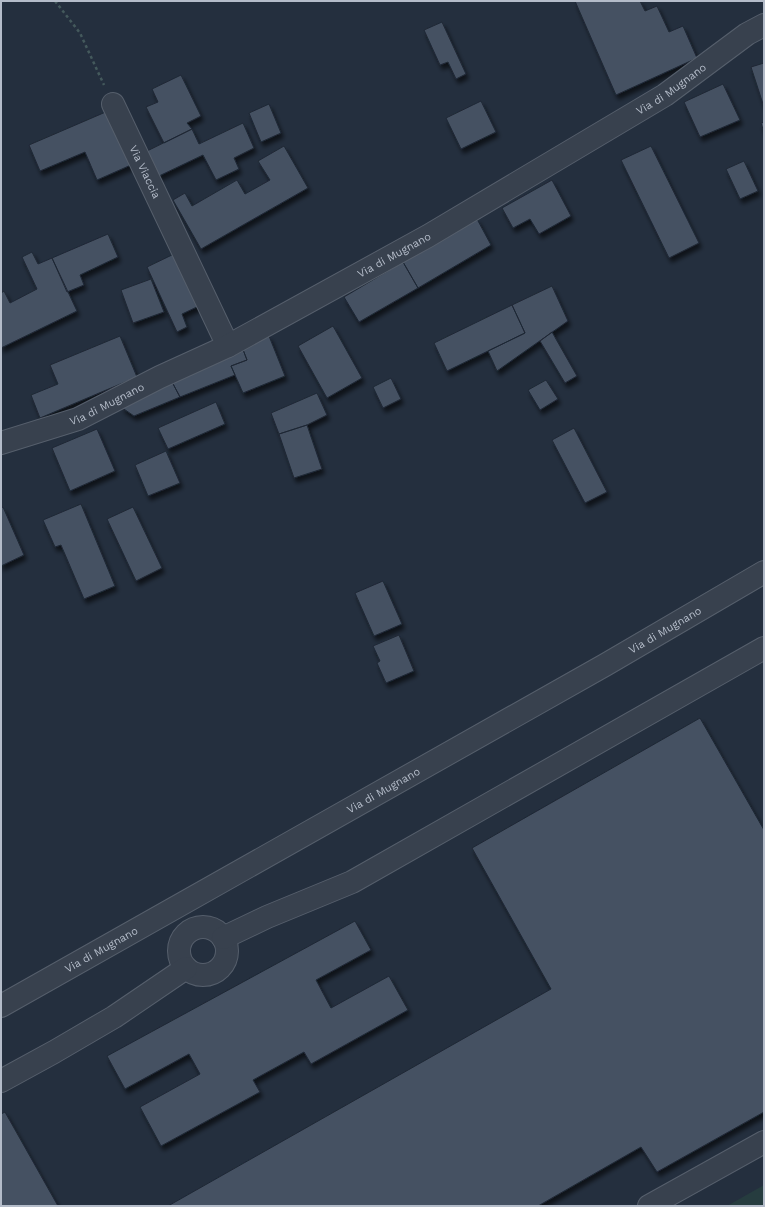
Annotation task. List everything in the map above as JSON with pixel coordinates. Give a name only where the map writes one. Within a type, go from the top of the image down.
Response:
[{"type":"street","name":"Via di Mugnano","points":[[1,443],[78,419],[160,377],[228,346],[428,236],[666,95],[747,34],[764,25]]},
{"type":"street","name":"Via Viaccia","points":[[113,104],[228,346]]},
{"type":"street","name":"Via di Mugnano","points":[[1,1006],[605,665],[764,572]]},
{"type":"street","points":[[223,938],[267,916],[352,882],[764,648]]},
{"type":"street","points":[[202,926],[217,932],[223,938],[226,945],[226,954],[224,962],[219,968],[214,972],[201,975],[193,973],[186,968],[181,961],[179,945],[183,937],[189,931],[202,926]]},
{"type":"street","points":[[1,1081],[114,1017],[186,968]]},
{"type":"street","points":[[649,1206],[764,1142]]},
{"type":"path","points":[[55,1],[80,34],[113,104]]},
{"type":"green space","points":[[764,1185],[764,1206],[727,1206]]},
{"type":"building","points":[[575,1],[640,1],[645,11],[657,6],[669,32],[683,26],[697,58],[616,95]]},
{"type":"building","points":[[442,22],[466,74],[456,79],[448,62],[440,65],[424,30]]},
{"type":"building","points":[[764,63],[764,107],[751,67]]},
{"type":"building","points":[[181,75],[201,116],[187,123],[192,129],[164,143],[146,107],[158,102],[152,89]]},
{"type":"building","points":[[723,84],[740,120],[700,137],[684,102]]},
{"type":"building","points":[[481,101],[496,132],[461,149],[446,118]]},
{"type":"building","points":[[269,104],[281,133],[261,142],[249,113]]},
{"type":"building","points":[[108,111],[131,165],[97,180],[85,152],[40,171],[29,145]]},
{"type":"building","points":[[764,122],[764,132],[761,123]]},
{"type":"building","points":[[243,123],[254,148],[234,158],[239,169],[216,180],[203,155],[159,176],[147,151],[192,129],[199,144]]},
{"type":"building","points":[[284,146],[308,188],[201,249],[173,200],[185,193],[192,206],[237,180],[245,194],[270,180],[258,161]]},
{"type":"building","points":[[651,146],[699,243],[669,258],[621,160]]},
{"type":"building","points":[[744,161],[758,191],[740,199],[726,169]]},
{"type":"building","points":[[552,180],[571,216],[539,234],[530,219],[513,228],[502,208]]},
{"type":"building","points":[[477,219],[491,245],[418,288],[403,262]]},
{"type":"building","points":[[108,234],[118,257],[80,275],[84,285],[67,292],[52,258]]},
{"type":"building","points":[[32,252],[38,264],[52,258],[77,311],[1,348],[1,293],[4,291],[10,303],[37,289],[22,257]]},
{"type":"building","points":[[174,254],[199,306],[182,314],[187,327],[177,332],[147,267]]},
{"type":"building","points":[[403,262],[418,288],[359,322],[344,297]]},
{"type":"building","points":[[151,279],[164,312],[133,323],[121,290]]},
{"type":"building","points":[[552,286],[568,321],[497,371],[488,351],[525,333],[512,305]]},
{"type":"building","points":[[512,305],[525,333],[447,371],[434,343]]},
{"type":"building","points":[[333,326],[362,378],[327,398],[298,346]]},
{"type":"building","points":[[552,332],[577,376],[565,383],[540,341]]},
{"type":"building","points":[[120,336],[137,377],[40,418],[31,395],[58,384],[50,365]]},
{"type":"building","points":[[269,336],[285,376],[243,393],[231,366],[247,360],[242,347]]},
{"type":"building","points":[[242,347],[247,360],[231,366],[235,375],[180,397],[171,380]]},
{"type":"building","points":[[391,378],[401,399],[383,408],[373,387]]},
{"type":"building","points":[[171,380],[180,397],[134,416],[121,407]]},
{"type":"building","points":[[546,380],[558,399],[540,410],[528,390]]},
{"type":"building","points":[[317,393],[327,415],[307,425],[279,434],[271,413]]},
{"type":"building","points":[[216,402],[225,424],[168,449],[158,428]]},
{"type":"building","points":[[307,425],[322,469],[294,478],[279,434]]},
{"type":"building","points":[[574,428],[607,492],[585,503],[552,440]]},
{"type":"building","points":[[97,429],[115,471],[70,491],[52,448]]},
{"type":"building","points":[[166,451],[180,483],[148,496],[135,465]]},
{"type":"building","points":[[81,504],[115,586],[84,599],[61,545],[55,547],[43,520]]},
{"type":"building","points":[[3,507],[24,555],[1,566],[1,508]]},
{"type":"building","points":[[133,507],[162,568],[136,581],[107,519]]},
{"type":"building","points":[[383,581],[402,624],[374,636],[355,593]]},
{"type":"building","points":[[399,635],[414,671],[386,683],[377,663],[380,661],[373,646]]},
{"type":"building","points":[[700,718],[764,830],[764,1112],[657,1172],[641,1147],[538,1206],[168,1206],[551,989],[472,848]]},
{"type":"building","points":[[355,921],[371,950],[316,980],[331,1008],[389,976],[408,1010],[311,1064],[304,1052],[253,1080],[260,1092],[161,1146],[140,1107],[200,1074],[189,1054],[125,1089],[107,1056]]},
{"type":"building","points":[[5,1112],[58,1206],[1,1206],[1,1114]]}]
